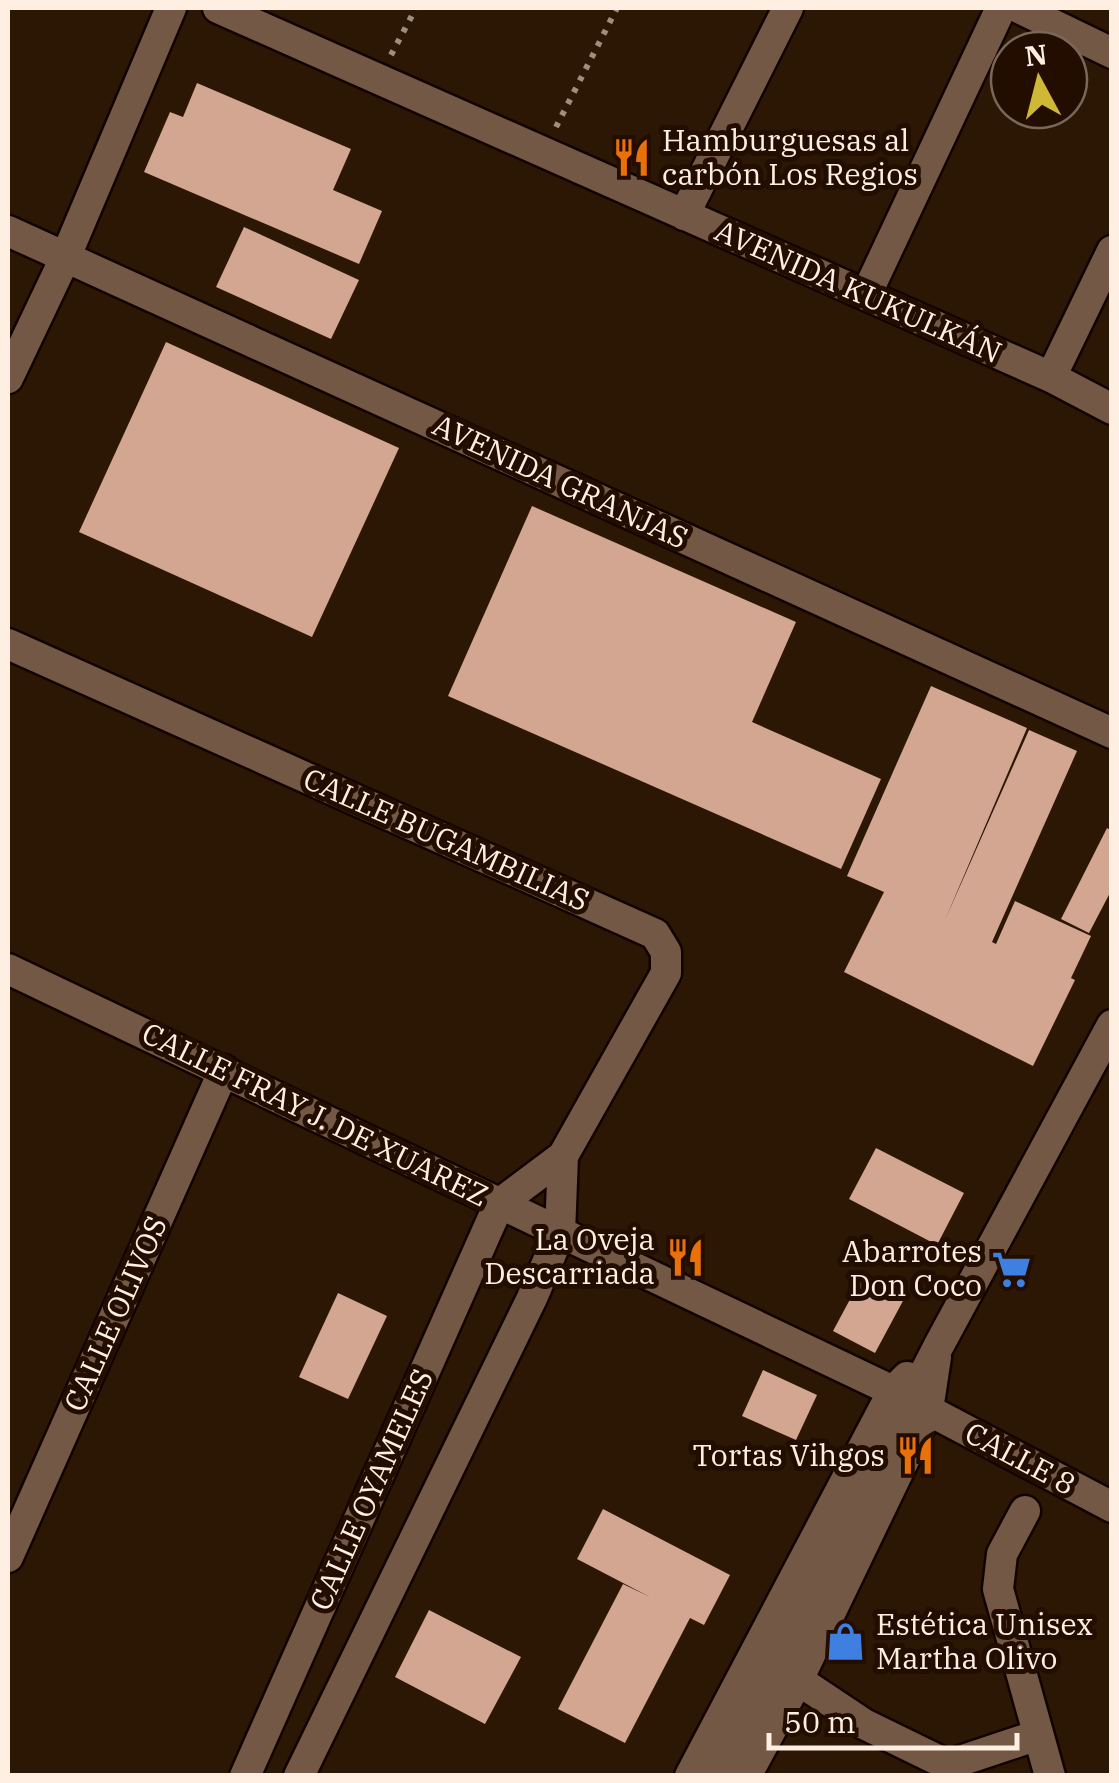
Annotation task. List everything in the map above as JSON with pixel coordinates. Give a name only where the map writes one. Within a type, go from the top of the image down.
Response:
[{"type":"street","points":[[8,378],[66,256],[171,8]]},
{"type":"street","name":"AVENIDA KUKULKÁN","points":[[218,8],[1051,377],[1112,409]]},
{"type":"street","points":[[684,215],[788,8]]},
{"type":"street","points":[[866,295],[1001,8]]},
{"type":"street","points":[[1020,8],[1112,53]]},
{"type":"street","name":"AVENIDA GRANJAS","points":[[8,230],[1112,734]]},
{"type":"street","points":[[1051,377],[1112,251]]},
{"type":"street","name":"CALLE BUGAMBILIAS","points":[[8,644],[655,934],[666,952],[666,973],[562,1156],[499,1204]]},
{"type":"street","name":"CALLE FRAY J. DE XUAREZ","points":[[8,969],[893,1391]]},
{"type":"street","points":[[718,1776],[938,1347],[1112,1024]]},
{"type":"street","name":"CALLE OLIVOS","points":[[8,1557],[224,1070]]},
{"type":"street","name":"CALLE BUGAMBILIAS","points":[[560,1232],[562,1156]]},
{"type":"street","name":"CALLE OYAMELES","points":[[246,1776],[499,1204]]},
{"type":"street","name":"CALLE OYAMELES","points":[[299,1776],[560,1232]]},
{"type":"street","points":[[690,1776],[893,1391],[938,1347]]},
{"type":"street","points":[[746,1776],[798,1680],[928,1410],[938,1347]]},
{"type":"street","name":"CALLE 8","points":[[928,1410],[1112,1507]]},
{"type":"street","points":[[1026,1511],[1002,1554],[998,1589],[1050,1776]]},
{"type":"street","points":[[798,1680],[864,1724],[948,1766],[1038,1735]]},
{"type":"path","points":[[378,79],[416,8]]},
{"type":"path","points":[[544,152],[616,8]]},
{"type":"building","points":[[197,83],[351,149],[333,190],[382,211],[359,264],[144,172],[170,112],[183,117]]},
{"type":"building","points":[[244,227],[359,280],[331,339],[216,287]]},
{"type":"building","points":[[166,342],[399,448],[312,637],[79,532]]},
{"type":"building","points":[[532,506],[796,622],[752,722],[881,779],[841,869],[448,696]]},
{"type":"building","points":[[931,686],[1027,728],[945,920],[1029,730],[1077,751],[992,942],[996,944],[1015,901],[1091,936],[1071,978],[1075,980],[1033,1066],[844,972],[884,892],[847,876]]},
{"type":"building","points":[[1107,828],[1112,831],[1112,889],[1089,933],[1061,919]]},
{"type":"building","points":[[876,1148],[964,1193],[937,1245],[849,1199]]},
{"type":"building","points":[[862,1277],[904,1299],[875,1353],[833,1331]]},
{"type":"building","points":[[338,1293],[387,1316],[348,1399],[299,1377]]},
{"type":"building","points":[[763,1370],[817,1395],[796,1440],[742,1416]]},
{"type":"building","points":[[603,1509],[730,1575],[704,1625],[690,1618],[625,1743],[558,1709],[623,1584],[650,1597],[577,1559]]},
{"type":"building","points":[[429,1610],[521,1657],[485,1724],[395,1677]]},
{"type":"place","name":"Hamburguesas al carbón Los Regios","points":[[632,158]]},
{"type":"place","name":"La Oveja Descarriada","points":[[685,1257]]},
{"type":"place","name":"Abarrotes Don Coco","points":[[1012,1269]]},
{"type":"place","name":"Tortas Vihgos","points":[[915,1456]]},
{"type":"place","name":"Estética Unisex Martha Olivo","points":[[846,1642]]}]
